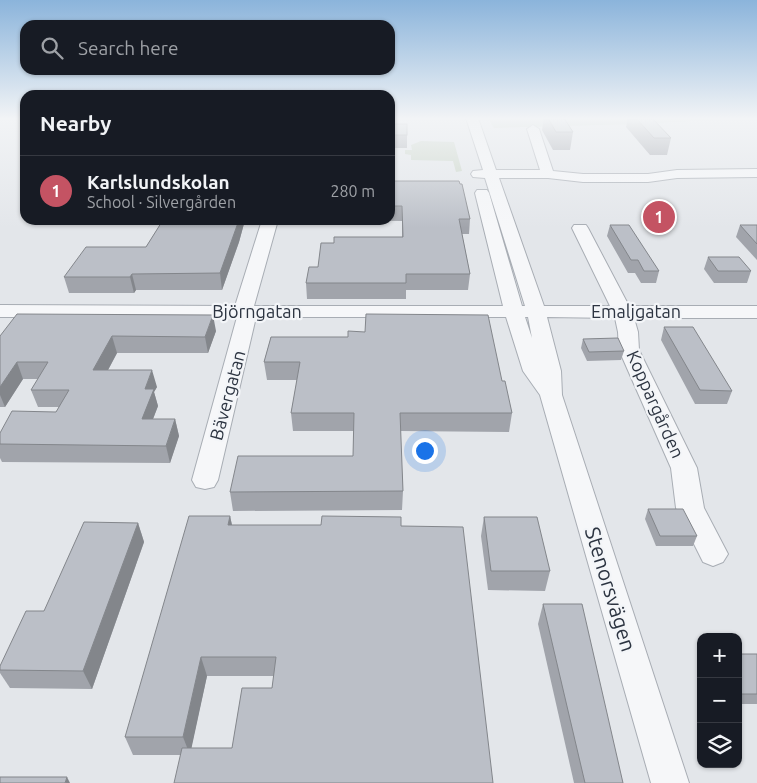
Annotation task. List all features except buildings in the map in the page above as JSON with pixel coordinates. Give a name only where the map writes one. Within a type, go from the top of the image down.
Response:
[{"type":"street","name":"Stenorsvägen","points":[[476,155],[536,311],[550,370],[551,395],[670,783]]},
{"type":"street","name":"Stenorsvägen","points":[[480,155],[519,330],[534,371],[551,395]]},
{"type":"street","points":[[540,155],[548,174]]},
{"type":"street","points":[[484,174],[548,174],[582,178],[648,178],[678,174],[757,173]]},
{"type":"street","name":"Bävergatan","points":[[205,480],[247,318],[243,310],[268,225]]},
{"type":"street","name":"Koppargården","points":[[580,228],[623,312],[628,332],[629,350],[684,468],[690,508],[713,554]]},
{"type":"street","name":"Björngatan","points":[[0,311],[514,311]]},
{"type":"street","name":"Emaljgatan","points":[[514,311],[757,312]]},
{"type":"green space","points":[[408,155],[457,155],[462,171],[456,172],[453,161],[411,160],[411,155]]},
{"type":"place","name":"Karlslundskolan","points":[[659,217]]}]
